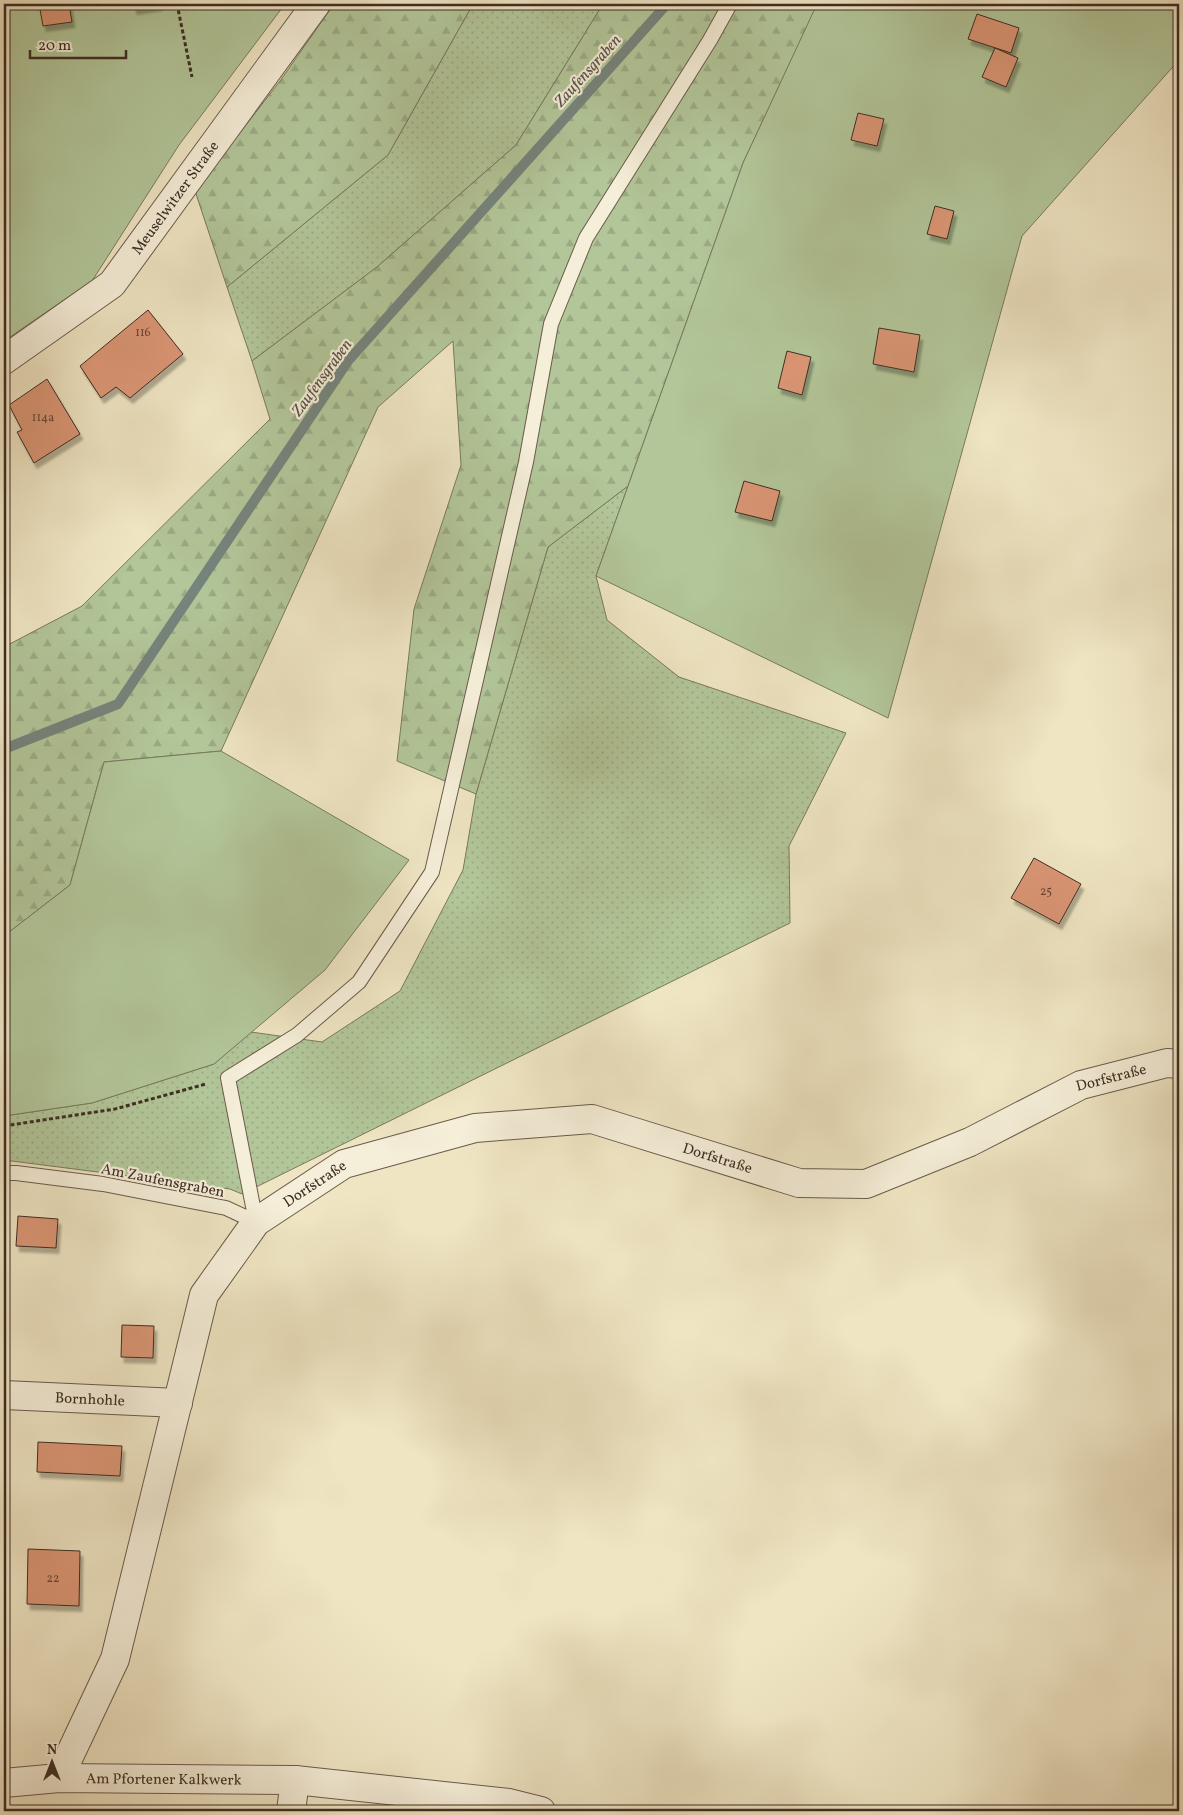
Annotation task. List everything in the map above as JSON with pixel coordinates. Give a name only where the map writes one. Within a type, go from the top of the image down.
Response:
[{"type":"street","name":"Meuselwitzer Straße","points":[[4,360],[112,284],[316,4]]},
{"type":"street","name":"Dorfstraße","points":[[256,1222],[344,1164],[475,1128],[592,1118],[799,1183],[866,1184],[970,1142],[1081,1085],[1166,1063],[1179,1064]]},
{"type":"street","points":[[60,1778],[115,1659],[204,1294],[256,1222]]},
{"type":"street","name":"Bornhohle","points":[[4,1395],[178,1403]]},
{"type":"street","name":"Am Pfortener Kalkwerk","points":[[4,1783],[60,1778],[295,1780],[509,1803],[541,1811]]},
{"type":"street","points":[[290,1811],[295,1780]]},
{"type":"lane","points":[[228,1078],[297,1035],[359,982],[432,872],[526,462],[551,324],[586,238],[710,40],[730,4]]},
{"type":"lane","name":"Am Zaufensgraben","points":[[228,1078],[256,1222]]},
{"type":"lane","name":"Am Zaufensgraben","points":[[4,1174],[103,1184],[226,1208],[256,1222]]},
{"type":"path","points":[[177,4],[192,77]]},
{"type":"path","points":[[4,1126],[115,1109],[228,1078]]},
{"type":"green space","points":[[4,4],[285,4],[179,145],[92,281],[4,341]]},
{"type":"green space","points":[[334,4],[473,4],[388,155],[227,287],[195,191],[280,81]]},
{"type":"green space","points":[[473,4],[603,4],[516,145],[377,267],[252,361],[227,287],[388,155]]},
{"type":"green space","points":[[603,4],[818,4],[743,163],[628,486],[548,547],[476,794],[397,761],[414,609],[461,465],[453,341],[378,407],[221,751],[104,762],[70,885],[4,936],[4,647],[82,606],[270,419],[252,361],[377,267],[516,145]]},
{"type":"green space","points":[[817,4],[1179,4],[1179,60],[1022,236],[888,718],[596,576],[743,163]]},
{"type":"green space","points":[[628,486],[596,576],[607,620],[679,677],[846,733],[789,846],[790,923],[242,1194],[230,1189],[4,1160],[4,1116],[92,1103],[214,1064],[251,1032],[322,1042],[400,991],[463,870],[476,794],[548,547]]},
{"type":"green space","points":[[221,751],[409,860],[325,970],[214,1064],[92,1103],[4,1116],[4,936],[70,885],[104,762]]},
{"type":"building","points":[[39,4],[69,4],[72,22],[43,26]]},
{"type":"building","points":[[133,4],[159,4],[159,5],[134,9]]},
{"type":"building","points":[[977,14],[1019,28],[1011,53],[968,39]]},
{"type":"building","points":[[995,48],[1018,58],[1006,87],[982,77]]},
{"type":"building","points":[[858,113],[884,119],[877,146],[851,140]]},
{"type":"building","points":[[935,206],[954,211],[947,239],[927,234]]},
{"type":"building","points":[[148,310],[183,354],[130,398],[116,387],[101,398],[80,366]]},
{"type":"building","points":[[879,328],[920,335],[914,372],[873,364]]},
{"type":"building","points":[[787,351],[811,357],[802,395],[778,388]]},
{"type":"building","points":[[47,379],[80,434],[34,463],[17,432],[22,430],[9,405]]},
{"type":"building","points":[[744,481],[780,491],[772,521],[735,512]]},
{"type":"building","points":[[1034,858],[1081,884],[1059,924],[1011,898]]},
{"type":"building","points":[[18,1216],[58,1219],[56,1248],[16,1246]]},
{"type":"building","points":[[122,1325],[154,1326],[153,1358],[121,1357]]},
{"type":"building","points":[[38,1442],[122,1446],[120,1476],[37,1472]]},
{"type":"building","points":[[28,1549],[80,1551],[79,1606],[27,1604]]},
{"type":"waterway","name":"Zaufensgraben","points":[[4,749],[118,704],[348,361],[667,4]]}]
